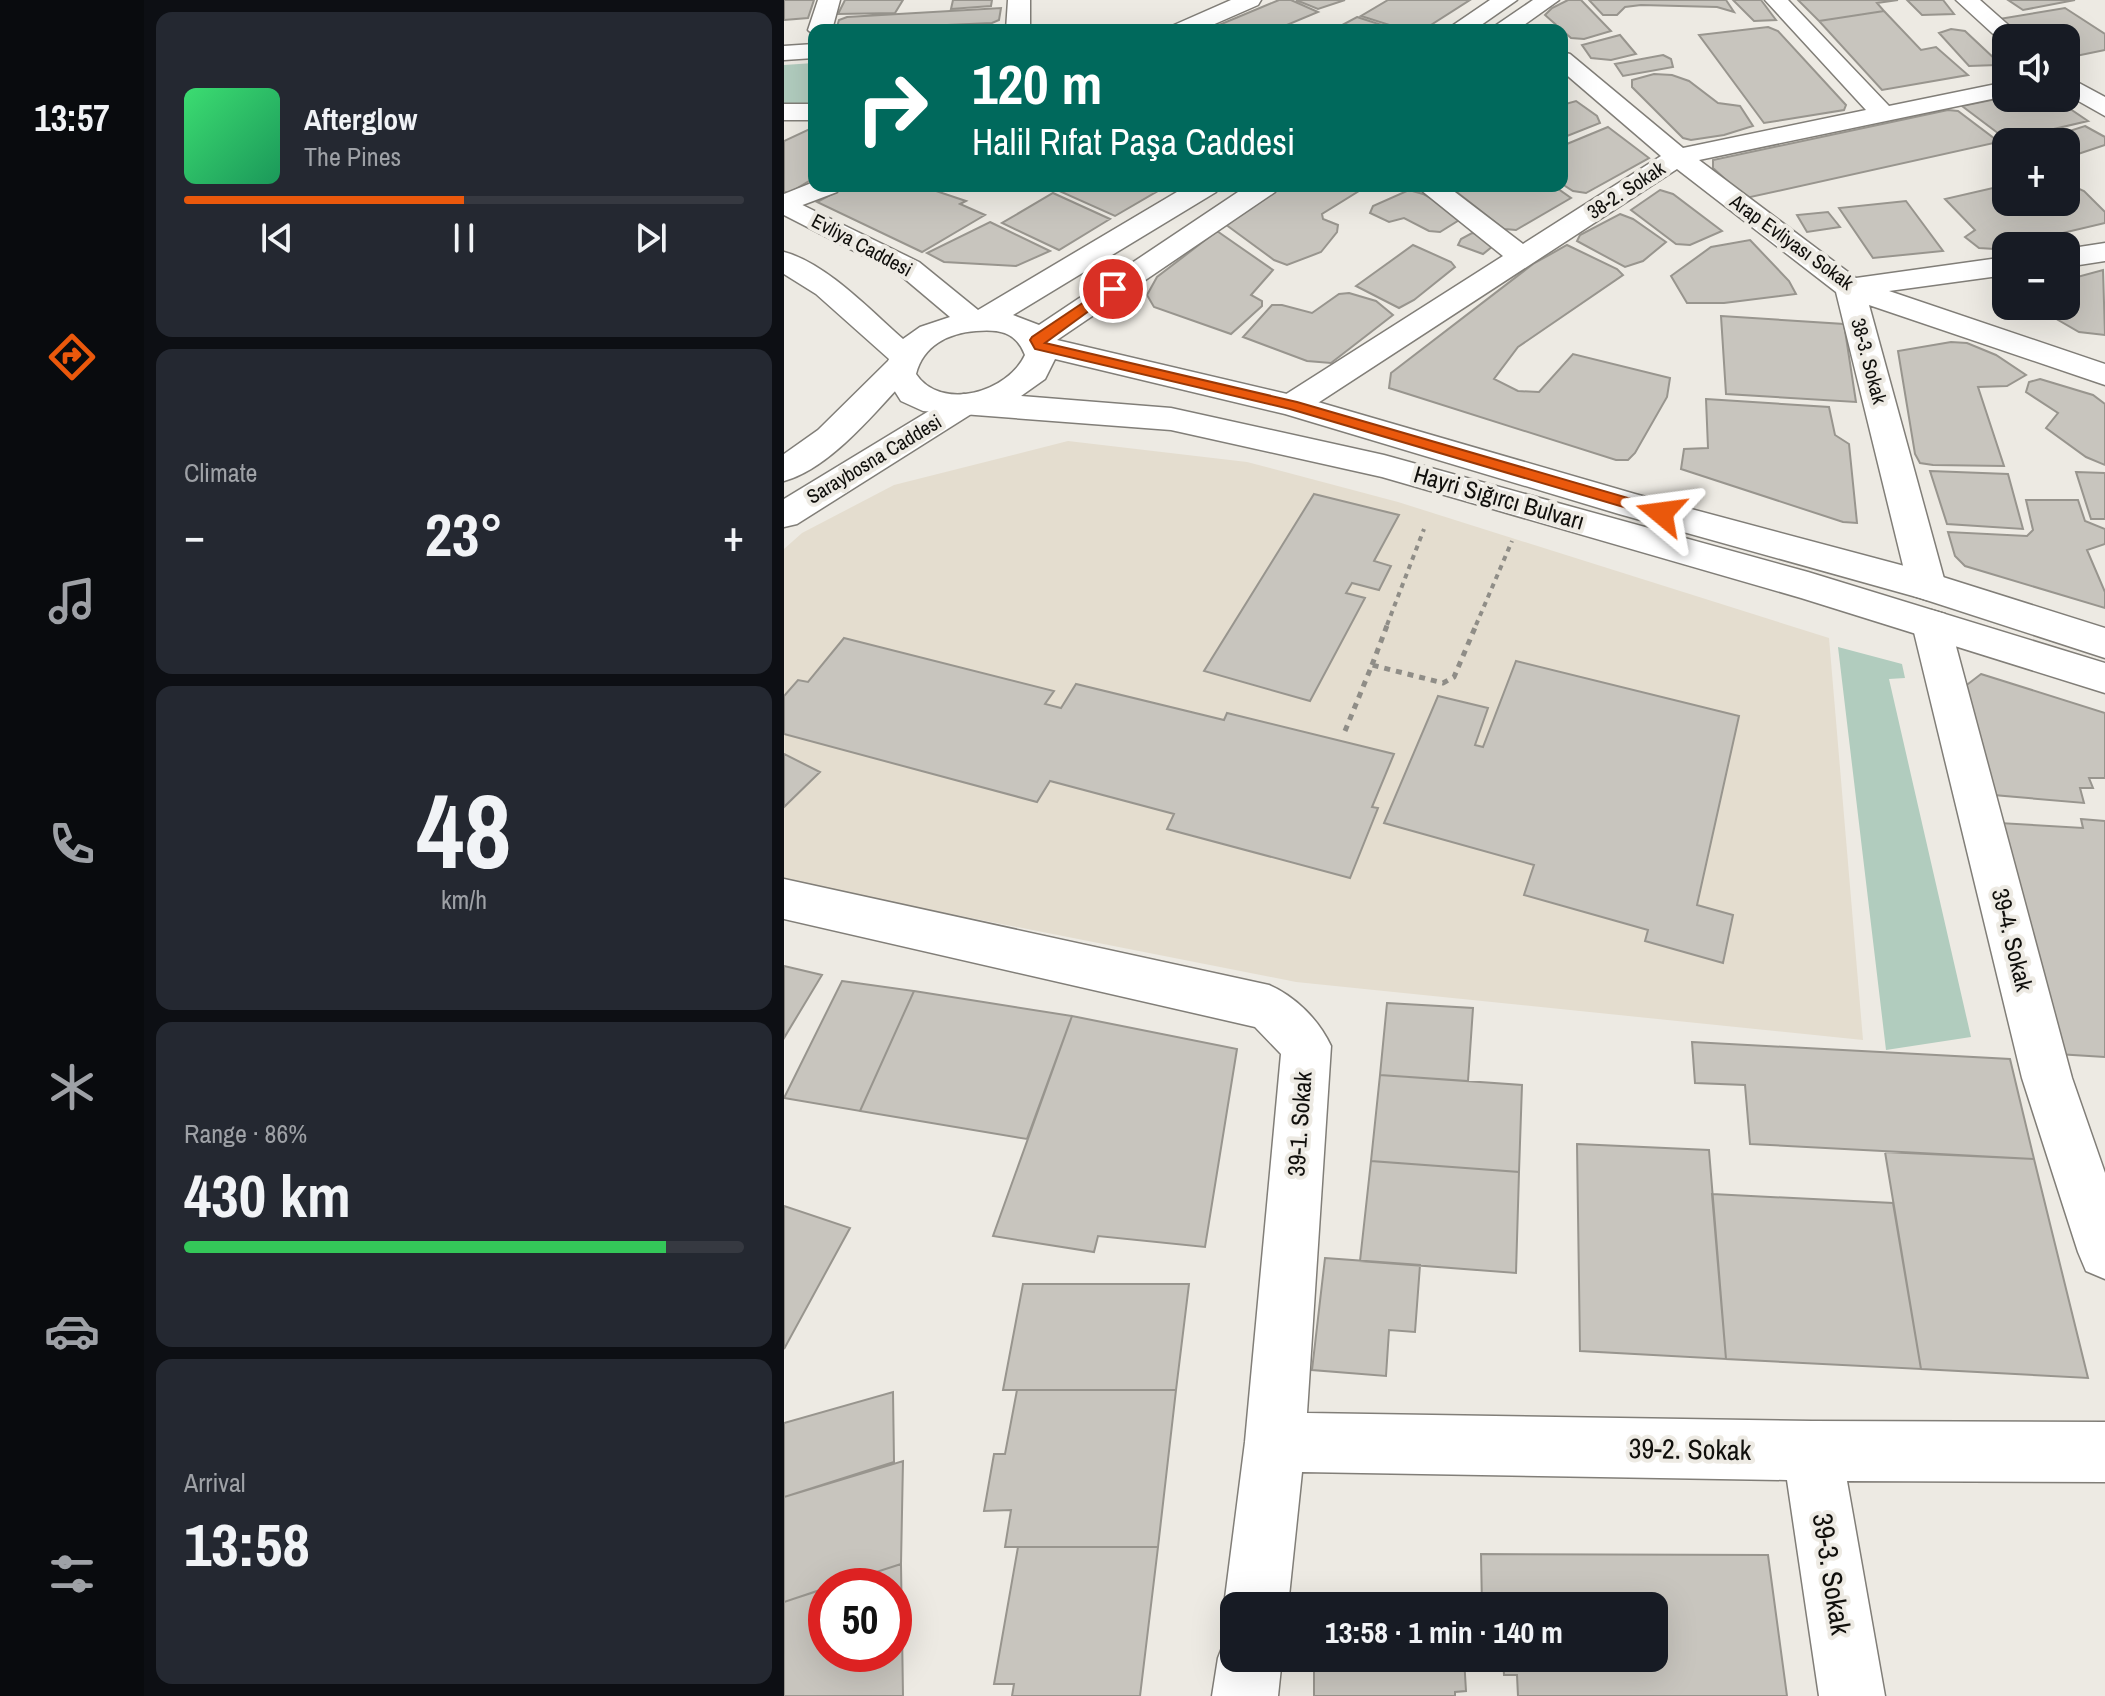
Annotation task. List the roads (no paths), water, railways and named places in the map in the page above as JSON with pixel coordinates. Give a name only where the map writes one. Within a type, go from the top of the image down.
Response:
[{"type":"street","points":[[822,24],[829,0]]},
{"type":"street","points":[[1018,24],[1019,0]]},
{"type":"street","points":[[1196,24],[1250,0]]},
{"type":"street","points":[[1491,24],[1513,20],[1548,0]]},
{"type":"street","points":[[1776,0],[1883,114]]},
{"type":"street","points":[[1967,0],[1995,24]]},
{"type":"street","points":[[784,53],[808,51]]},
{"type":"street","name":"Arap Evliyası Sokak","points":[[1568,64],[1678,157],[1850,288],[2105,375]]},
{"type":"street","points":[[2080,90],[2101,101]]},
{"type":"street","name":"38-2. Sokak","points":[[1292,405],[1678,157],[1992,92]]},
{"type":"street","points":[[784,112],[808,112]]},
{"type":"street","points":[[785,204],[813,192]]},
{"type":"street","points":[[978,321],[1013,324],[1026,330],[1038,343],[1037,366],[1025,380],[999,396],[969,404],[945,404],[917,397],[903,384],[903,362],[917,344],[934,333],[978,321],[1196,192]]},
{"type":"street","points":[[1038,343],[1256,192]]},
{"type":"street","points":[[1438,192],[1522,257]]},
{"type":"street","name":"Evliya Caddesi","points":[[785,204],[909,268],[978,321]]},
{"type":"street","points":[[2080,256],[2105,252]]},
{"type":"street","points":[[784,261],[826,288],[903,362]]},
{"type":"street","name":"38-3. Sokak","points":[[1929,605],[1850,288],[1992,268]]},
{"type":"street","name":"Hayri Sığırcı Bulvarı","points":[[1038,343],[1292,405],[1631,505],[1929,605],[2105,678]]},
{"type":"street","name":"Saraybosna Caddesi","points":[[784,470],[830,438],[903,362]]},
{"type":"street","name":"Hayri Sığırcı Bulvarı","points":[[969,404],[1171,419],[1384,466],[1526,506],[1929,605],[2105,643]]},
{"type":"street","name":"Saraybosna Caddesi","points":[[784,515],[969,404]]},
{"type":"street","name":"39-4. Sokak","points":[[1929,605],[2047,1078],[2105,1252]]},
{"type":"street","name":"39-1. Sokak","points":[[784,899],[1269,1008],[1306,1046],[1275,1442],[1258,1592]]},
{"type":"street","name":"39-2. Sokak","points":[[1275,1442],[1812,1451],[2105,1452]]},
{"type":"street","name":"39-3. Sokak","points":[[1812,1451],[1852,1696]]},
{"type":"street","points":[[1245,1696],[1248,1672]]}]
